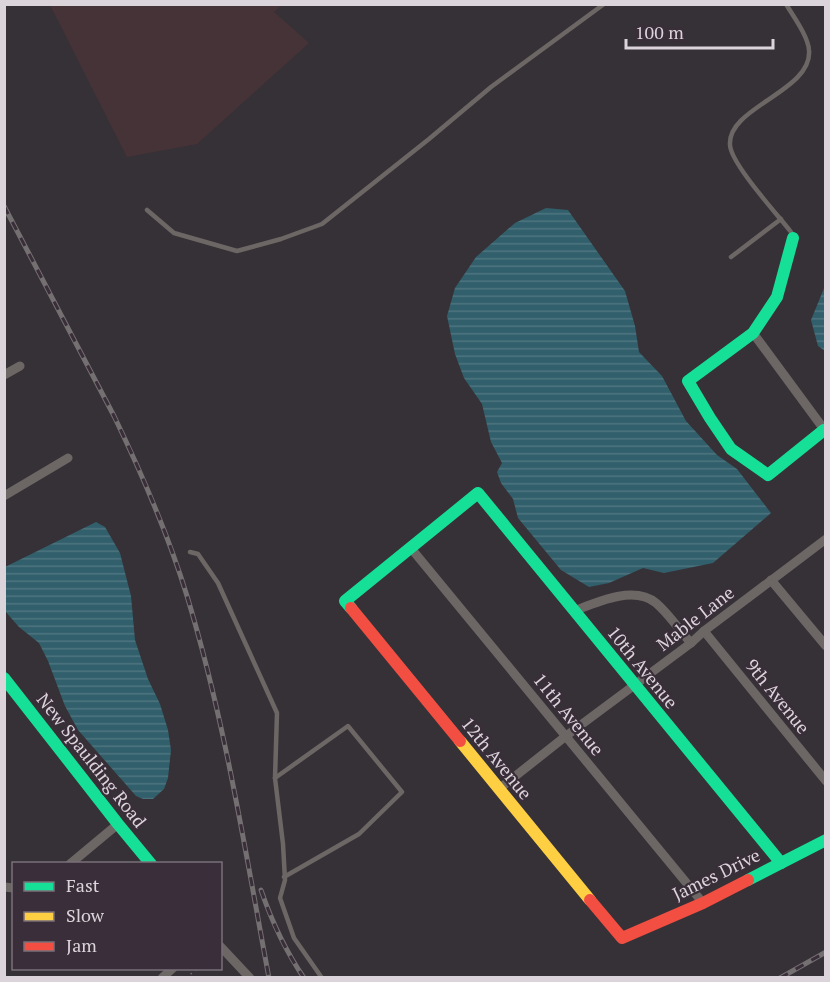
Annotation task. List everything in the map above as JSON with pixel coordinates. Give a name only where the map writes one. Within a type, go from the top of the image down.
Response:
[{"type":"street","points":[[753,333],[824,431],[768,475],[731,448],[688,381],[753,333],[777,297],[793,238]]},
{"type":"street","points":[[4,375],[20,366]]},
{"type":"street","points":[[4,496],[68,458]]},
{"type":"street","name":"10th Avenue","points":[[410,547],[478,493],[781,863]]},
{"type":"street","name":"Mable Lane","points":[[499,789],[825,539]]},
{"type":"street","name":"12th Avenue","points":[[410,547],[345,601],[622,938]]},
{"type":"street","name":"11th Avenue","points":[[410,547],[702,903]]},
{"type":"street","points":[[771,580],[825,646]]},
{"type":"street","points":[[574,611],[609,597],[637,595],[655,602],[691,643]]},
{"type":"street","name":"9th Avenue","points":[[704,631],[825,782]]},
{"type":"street","name":"New Spaulding Road","points":[[4,678],[149,862]]},
{"type":"street","points":[[72,862],[118,824]]},
{"type":"street","name":"James Drive","points":[[622,938],[702,903],[825,840]]},
{"type":"street","points":[[222,948],[250,978]]},
{"type":"lane","points":[[147,210],[174,233],[237,251],[281,239],[322,224],[491,87],[604,4]]},
{"type":"lane","points":[[786,4],[807,41],[809,50],[805,68],[786,87],[736,126],[730,144],[738,163],[782,219],[793,238]]},
{"type":"lane","points":[[731,257],[782,219]]},
{"type":"lane","points":[[190,552],[198,555],[218,583],[277,713],[275,778],[283,844],[284,877],[280,898],[294,938],[322,978]]},
{"type":"lane","points":[[275,778],[348,726],[402,792],[358,834],[284,877]]},
{"type":"shaded area","points":[[50,5],[282,5],[274,12],[309,43],[197,144],[127,157]]},
{"type":"water","points":[[546,208],[568,210],[625,291],[635,326],[639,352],[662,376],[686,421],[717,455],[737,469],[771,513],[713,563],[664,573],[643,568],[609,583],[589,587],[561,570],[518,518],[513,499],[501,483],[497,472],[502,463],[491,442],[482,404],[464,378],[455,354],[447,316],[455,288],[476,257],[515,223]]},
{"type":"water","points":[[825,286],[825,351],[818,346],[811,320]]},
{"type":"water","points":[[96,522],[105,527],[120,553],[131,596],[135,640],[168,730],[171,750],[168,778],[164,789],[153,799],[136,796],[78,730],[65,706],[39,643],[19,627],[5,611],[5,567]]},
{"type":"railway","points":[[4,206],[114,416],[154,504],[180,573],[223,738],[269,978]]},
{"type":"railway","points":[[261,890],[280,936],[304,978]]},
{"type":"railway","points":[[780,978],[826,952]]},
{"type":"traffic: fast","points":[[793,238],[777,297],[753,333],[688,381],[731,449],[768,475],[824,430]]},
{"type":"traffic: fast","points":[[351,608],[345,601],[478,493],[781,863]]},
{"type":"traffic: fast","points":[[4,678],[149,862]]},
{"type":"traffic: fast","points":[[748,880],[826,840]]},
{"type":"traffic: slow","points":[[460,741],[590,900]]},
{"type":"traffic: jam","points":[[351,608],[460,741]]},
{"type":"traffic: jam","points":[[590,900],[622,938],[703,903],[748,880]]}]
